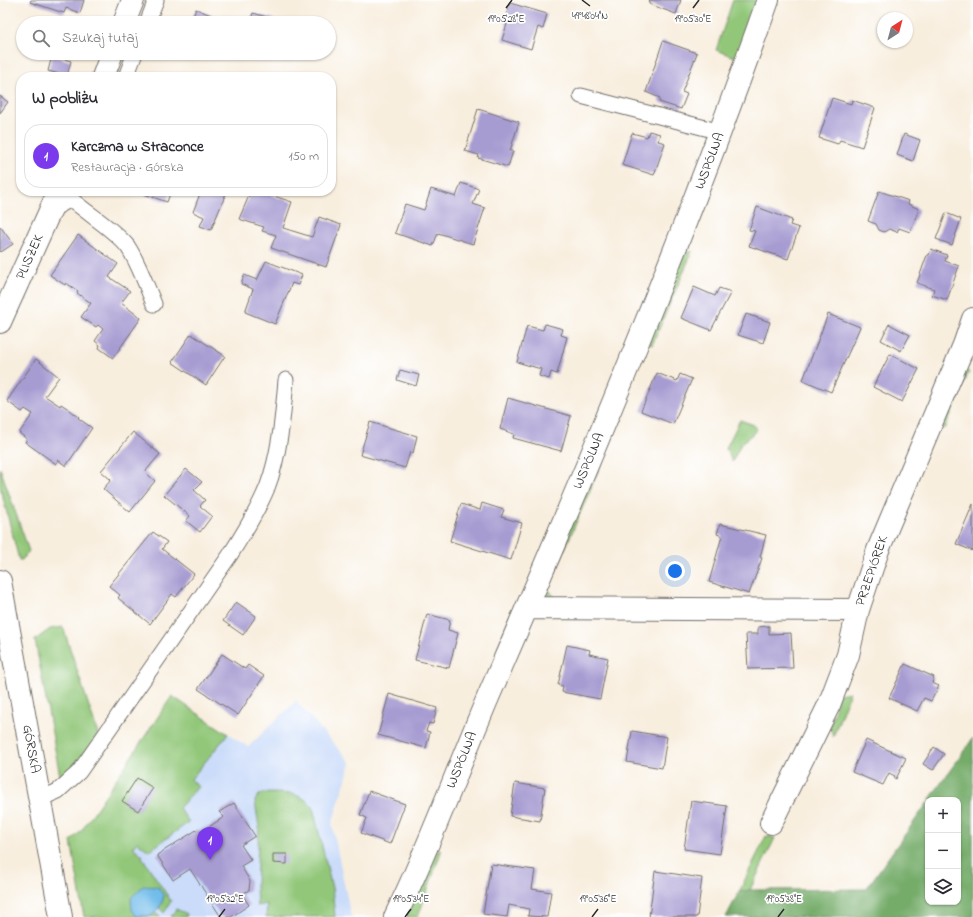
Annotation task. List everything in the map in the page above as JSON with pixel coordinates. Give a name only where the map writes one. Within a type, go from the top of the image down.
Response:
[{"type":"street","points":[[127,16],[133,0]]},
{"type":"street","name":"WSPÓLNA","points":[[395,917],[416,872],[494,682],[527,608],[644,329],[721,132],[768,0]]},
{"type":"street","points":[[105,72],[109,60]]},
{"type":"street","name":"PLISZEK","points":[[0,322],[65,198]]},
{"type":"street","name":"PRZEPIÓREK","points":[[771,823],[829,704],[848,655],[858,610],[878,550],[964,345],[973,320]]},
{"type":"street","name":"GÓRSKA","points":[[0,581],[61,917]]},
{"type":"street","points":[[527,608],[858,610]]},
{"type":"lane","points":[[150,16],[156,0]]},
{"type":"lane","points":[[128,72],[132,60]]},
{"type":"lane","points":[[582,96],[721,132]]},
{"type":"lane","points":[[65,198],[113,232],[127,247],[141,273],[154,304]]},
{"type":"lane","points":[[40,799],[58,791],[80,772],[230,555],[253,518],[267,487],[276,457],[286,380]]},
{"type":"shaded area","points":[[172,696],[248,747],[296,701],[351,763],[332,824],[351,917],[84,917],[71,841],[82,830]]},
{"type":"green space","points":[[733,0],[754,0],[759,3],[740,59],[716,50]]},
{"type":"green space","points":[[692,251],[652,345],[647,343],[683,255]]},
{"type":"green space","points":[[962,369],[969,372],[945,428],[935,427]]},
{"type":"green space","points":[[616,411],[620,419],[548,589],[558,601],[547,601],[543,596]]},
{"type":"green space","points":[[740,420],[754,425],[757,430],[741,444],[732,462],[726,448]]},
{"type":"green space","points":[[0,468],[29,551],[22,560],[19,560],[0,486]]},
{"type":"green space","points":[[63,627],[99,737],[61,782],[35,640],[50,629]]},
{"type":"green space","points":[[850,692],[833,737],[830,726],[839,694]]},
{"type":"green space","points":[[172,696],[228,734],[191,779],[198,787],[179,808],[189,822],[149,851],[137,842],[133,847],[143,856],[142,857],[171,901],[164,913],[159,908],[164,896],[152,916],[155,913],[161,917],[84,917],[71,841],[82,830]],"holes":[[[137,778],[152,788],[138,811],[122,801]]]},
{"type":"green space","points":[[973,738],[973,917],[726,917],[739,892],[750,890],[866,889],[925,806],[925,905],[961,905],[961,797],[931,797]]},
{"type":"green space","points":[[263,793],[291,794],[303,798],[313,808],[332,888],[335,917],[266,917],[267,904],[257,906],[256,884],[259,827],[255,801],[258,796]]},
{"type":"green space","points":[[766,836],[775,838],[750,890],[739,892]]},
{"type":"green space","points":[[442,849],[418,917],[403,917],[433,853]]},
{"type":"green space","points":[[176,909],[187,914],[186,917],[171,917]]},
{"type":"water","points":[[143,886],[158,887],[164,896],[161,905],[152,916],[136,916],[132,910],[131,898]]},
{"type":"building","points":[[31,0],[84,0],[80,13],[66,8],[64,13],[30,2]]},
{"type":"building","points":[[650,0],[681,0],[676,14],[649,4]]},
{"type":"building","points":[[510,3],[547,14],[543,29],[538,27],[531,49],[502,40],[507,24],[504,23]]},
{"type":"building","points":[[196,9],[214,16],[193,16]]},
{"type":"building","points":[[253,13],[264,16],[252,16]]},
{"type":"building","points":[[663,41],[697,53],[682,92],[687,94],[681,109],[659,102],[660,98],[646,92]]},
{"type":"building","points":[[51,60],[71,61],[68,72],[48,71]]},
{"type":"building","points":[[0,96],[8,102],[0,113]]},
{"type":"building","points":[[832,98],[851,104],[852,100],[875,108],[862,147],[840,140],[838,144],[819,138]]},
{"type":"building","points":[[478,109],[519,122],[510,151],[513,151],[508,167],[478,158],[479,155],[465,151]]},
{"type":"building","points":[[649,131],[660,134],[658,141],[665,143],[654,175],[622,165],[632,133],[647,137]]},
{"type":"building","points":[[904,134],[920,140],[913,161],[897,155]]},
{"type":"building","points":[[461,183],[479,189],[473,204],[485,208],[473,244],[438,233],[433,246],[395,233],[405,204],[424,210],[431,189],[456,197]]},
{"type":"building","points":[[879,191],[909,201],[908,204],[919,209],[910,232],[899,228],[897,232],[889,229],[884,232],[879,230],[876,224],[868,221]]},
{"type":"building","points":[[150,196],[169,196],[167,202]]},
{"type":"building","points":[[199,196],[225,196],[211,230],[200,226],[204,217],[193,212]]},
{"type":"building","points":[[249,196],[274,196],[292,202],[283,228],[312,237],[319,217],[341,225],[326,267],[271,248],[276,235],[262,231],[264,227],[239,219]]},
{"type":"building","points":[[757,207],[792,220],[790,225],[799,228],[788,259],[749,246],[755,231],[749,230]]},
{"type":"building","points":[[946,213],[961,219],[952,245],[936,239]]},
{"type":"building","points":[[0,226],[13,244],[1,252],[0,251]]},
{"type":"building","points":[[78,235],[118,264],[109,277],[130,291],[121,303],[141,318],[113,358],[99,348],[100,345],[95,341],[103,329],[98,325],[96,327],[81,317],[91,303],[77,293],[78,291],[66,283],[65,285],[50,275]]},
{"type":"building","points":[[931,249],[947,255],[945,261],[959,266],[947,300],[932,295],[934,289],[917,283],[927,255],[929,255]]},
{"type":"building","points":[[266,261],[302,275],[298,285],[292,283],[275,324],[245,312],[253,289],[241,284],[244,275],[257,280]]},
{"type":"building","points":[[694,287],[715,296],[719,288],[731,292],[711,330],[681,318]]},
{"type":"building","points":[[746,314],[770,322],[763,343],[738,335]]},
{"type":"building","points":[[828,314],[860,327],[831,392],[803,380]]},
{"type":"building","points":[[545,324],[563,329],[561,335],[567,337],[557,374],[551,372],[549,379],[539,376],[541,369],[517,362],[527,326],[543,330]]},
{"type":"building","points":[[889,324],[910,335],[901,351],[881,340]]},
{"type":"building","points":[[191,334],[225,356],[206,385],[172,362]]},
{"type":"building","points":[[890,354],[919,369],[902,402],[873,387]]},
{"type":"building","points":[[36,359],[59,377],[45,396],[60,406],[61,404],[70,410],[92,428],[66,466],[58,460],[56,464],[25,442],[27,439],[19,433],[33,414],[25,409],[22,412],[7,401]]},
{"type":"building","points":[[400,370],[419,375],[416,386],[397,380]]},
{"type":"building","points":[[657,373],[677,381],[680,374],[692,379],[673,424],[641,411]]},
{"type":"building","points":[[508,398],[571,416],[561,451],[513,438],[514,434],[500,429]]},
{"type":"building","points":[[370,422],[417,436],[413,453],[410,452],[405,468],[360,455]]},
{"type":"building","points":[[133,432],[160,454],[145,472],[155,481],[130,512],[103,489],[111,480],[101,471]]},
{"type":"building","points":[[186,469],[202,482],[194,490],[205,500],[200,506],[212,516],[200,532],[186,521],[190,516],[164,495]]},
{"type":"building","points":[[482,503],[504,510],[501,517],[522,523],[511,560],[450,541],[461,504],[480,510]]},
{"type":"building","points":[[973,504],[973,551],[956,544]]},
{"type":"building","points":[[720,524],[766,535],[760,557],[762,558],[749,594],[709,582],[722,536],[717,534]]},
{"type":"building","points":[[153,532],[167,542],[162,549],[194,574],[176,597],[172,594],[150,624],[118,598],[120,595],[109,586]]},
{"type":"building","points":[[236,602],[256,616],[243,635],[223,621]]},
{"type":"building","points":[[427,614],[450,620],[448,630],[458,633],[449,668],[415,660]]},
{"type":"building","points":[[769,626],[769,634],[791,633],[793,668],[748,669],[746,634],[758,634],[758,627]]},
{"type":"building","points":[[567,645],[590,650],[589,654],[608,658],[600,699],[562,692],[563,686],[558,685]]},
{"type":"building","points":[[222,654],[245,669],[248,665],[264,676],[238,715],[198,689]]},
{"type":"building","points":[[905,664],[934,677],[932,683],[939,686],[931,701],[924,698],[917,711],[889,698]]},
{"type":"building","points":[[389,694],[437,708],[433,724],[429,723],[426,731],[430,732],[426,748],[378,735]]},
{"type":"building","points":[[632,731],[667,737],[662,768],[627,762]]},
{"type":"building","points":[[866,740],[906,758],[896,779],[894,778],[895,776],[889,773],[883,785],[852,772]]},
{"type":"building","points":[[934,747],[944,754],[933,770],[923,764]]},
{"type":"building","points":[[137,778],[153,788],[138,811],[122,801]]},
{"type":"building","points":[[515,783],[545,788],[540,821],[510,816]]},
{"type":"building","points":[[369,791],[405,804],[390,844],[361,833],[367,818],[360,815]]},
{"type":"building","points":[[691,801],[727,806],[720,854],[684,849]]},
{"type":"building","points":[[234,803],[255,836],[241,845],[251,860],[241,866],[250,881],[249,890],[242,894],[249,905],[231,917],[221,917],[190,869],[173,880],[157,855],[198,829],[201,832],[224,817],[219,812]]},
{"type":"building","points":[[273,854],[287,854],[287,864],[273,863]]},
{"type":"building","points":[[491,864],[535,870],[532,889],[551,892],[547,917],[528,916],[529,909],[509,905],[507,917],[483,914]]},
{"type":"building","points":[[655,871],[702,878],[697,917],[649,917]]},
{"type":"place","name":"Karczma w Straconce","points":[[210,860]]}]
